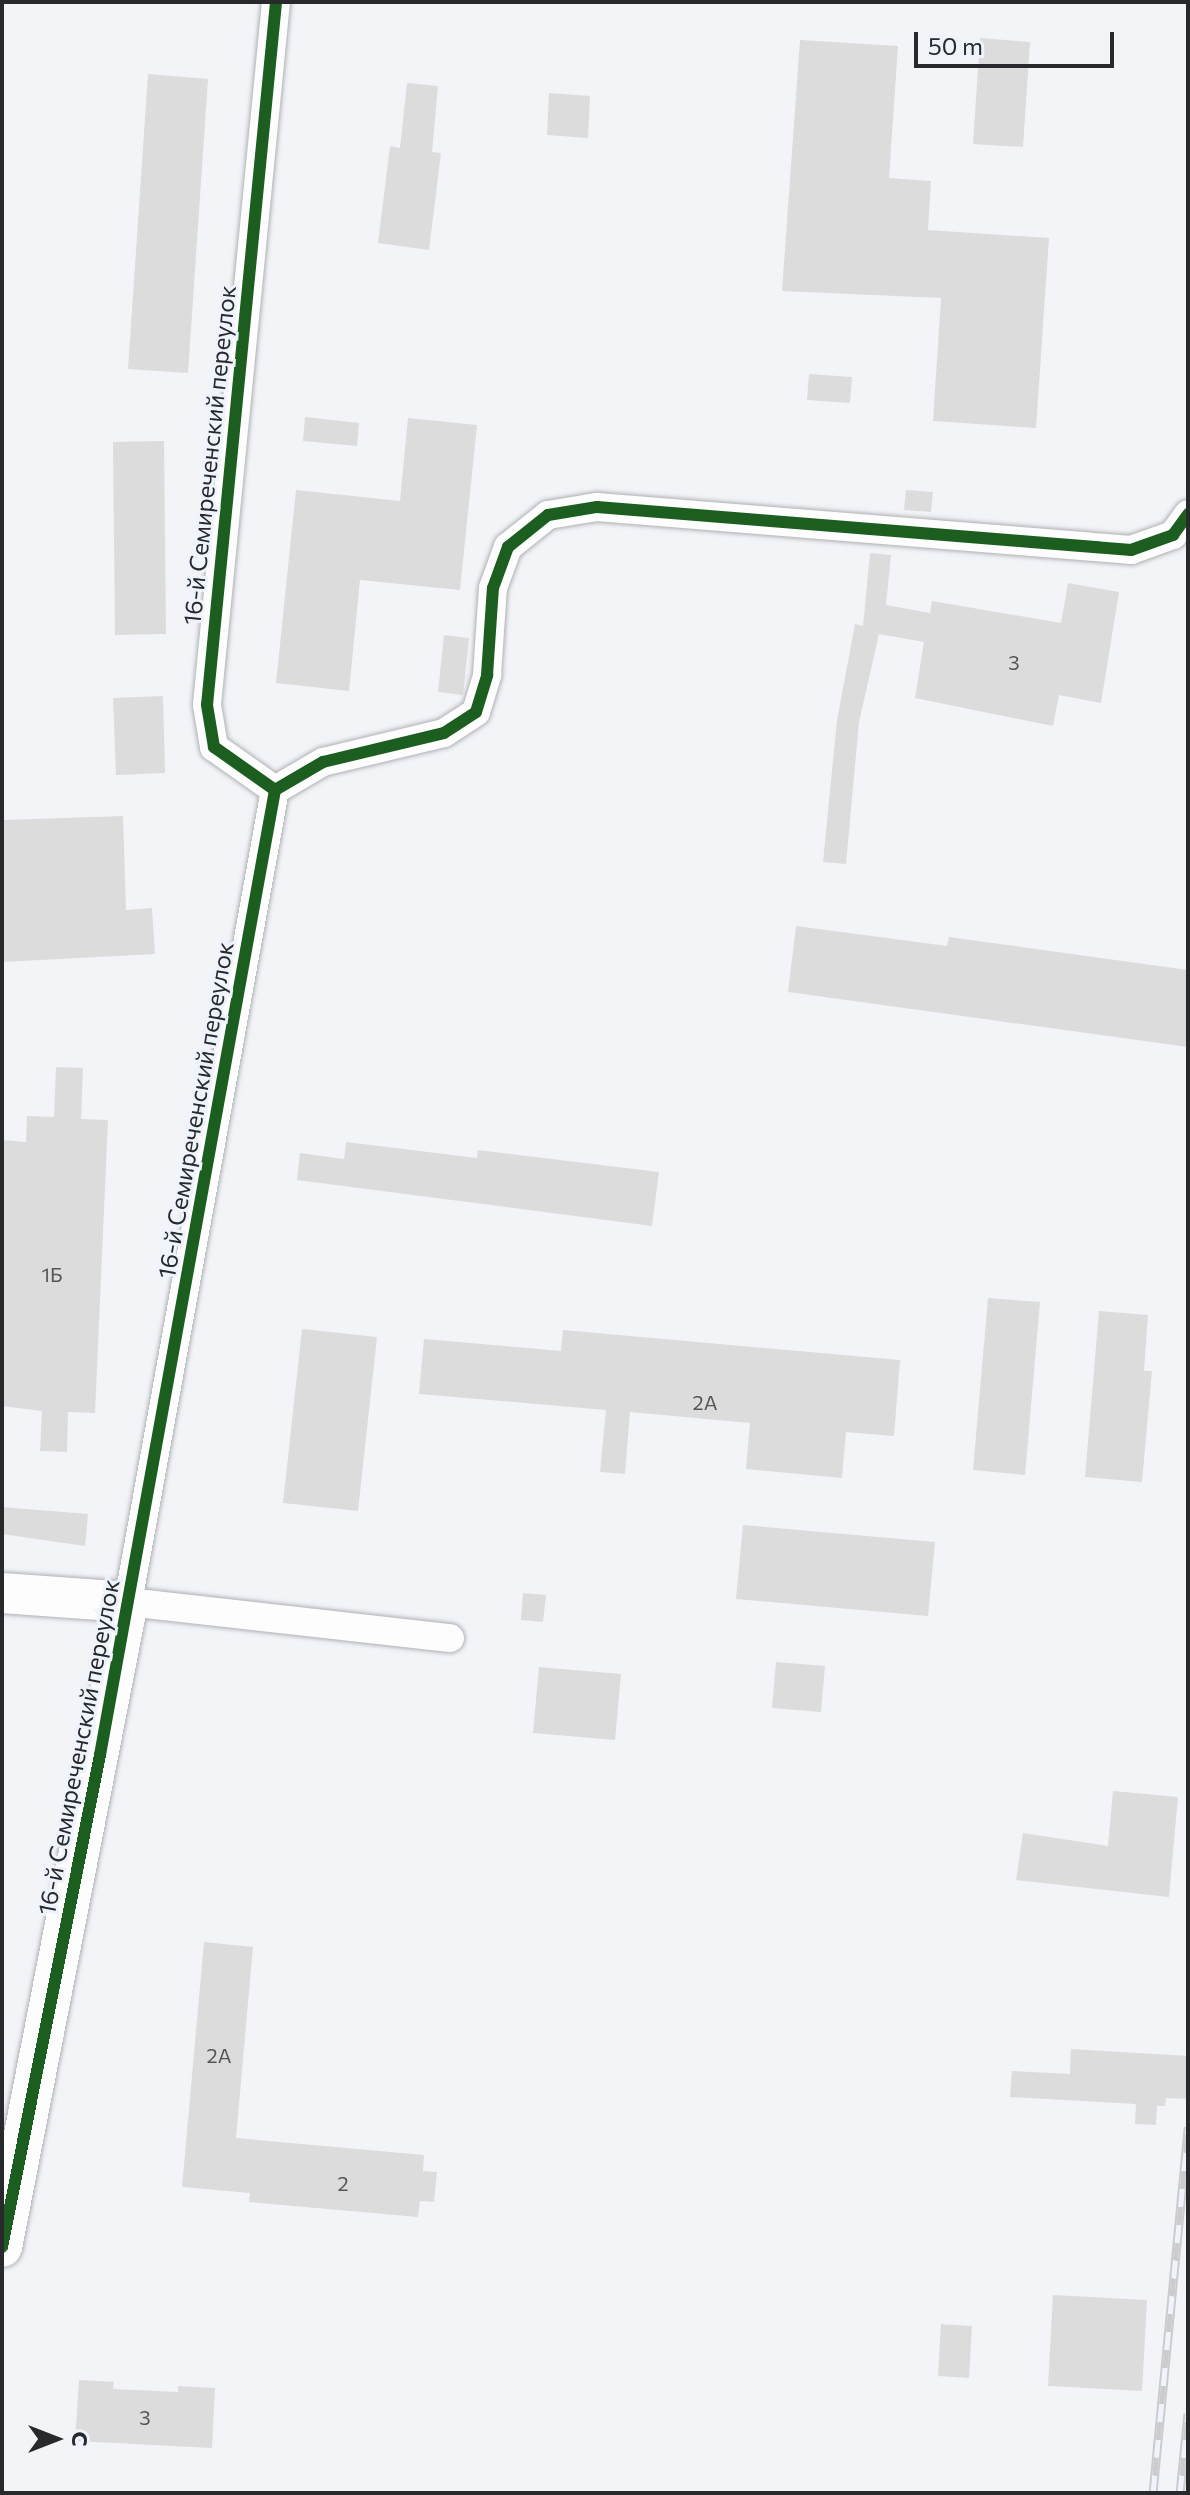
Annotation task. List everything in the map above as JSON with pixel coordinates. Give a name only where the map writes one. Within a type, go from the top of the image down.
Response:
[{"type":"street","name":"16-й Семиреченский переулок","points":[[2,2247],[128,1602],[275,790],[214,747],[207,705],[276,2]]},
{"type":"street","points":[[275,790],[323,762],[444,733],[476,712],[487,675],[493,588],[508,547],[548,515],[597,507],[1131,550],[1173,535],[1188,514]]},
{"type":"street","points":[[2,1593],[128,1602],[450,1638]]},
{"type":"building","points":[[980,38],[1030,42],[1023,147],[973,144]]},
{"type":"building","points":[[800,40],[898,46],[889,178],[931,181],[928,230],[1049,238],[1036,428],[933,421],[941,298],[782,291]]},
{"type":"building","points":[[148,74],[208,79],[188,373],[128,369]]},
{"type":"building","points":[[407,83],[438,86],[432,152],[441,153],[429,250],[378,243],[390,146],[400,148]]},
{"type":"building","points":[[549,93],[590,96],[588,138],[547,135]]},
{"type":"building","points":[[809,374],[852,377],[850,403],[807,400]]},
{"type":"building","points":[[305,417],[359,423],[357,446],[303,441]]},
{"type":"building","points":[[408,418],[477,425],[460,590],[360,580],[349,691],[276,683],[296,490],[400,501]]},
{"type":"building","points":[[164,441],[166,634],[115,635],[113,442]]},
{"type":"building","points":[[906,490],[933,492],[931,512],[904,510]]},
{"type":"building","points":[[870,553],[891,555],[886,605],[930,613],[932,601],[1061,623],[1068,583],[1119,592],[1101,703],[1059,695],[1053,726],[915,698],[924,642],[879,634],[859,722],[846,864],[823,862],[837,720],[855,624],[863,626]]},
{"type":"building","points":[[444,635],[469,638],[463,695],[438,692]]},
{"type":"building","points":[[163,696],[165,773],[116,775],[113,698]]},
{"type":"building","points":[[123,816],[126,910],[152,908],[155,954],[2,962],[2,820]]},
{"type":"building","points":[[796,926],[947,946],[949,937],[1188,970],[1188,1047],[788,992]]},
{"type":"building","points":[[56,1067],[83,1068],[81,1119],[108,1120],[95,1413],[68,1412],[67,1452],[40,1451],[42,1411],[2,1406],[2,1140],[26,1142],[27,1116],[54,1117]]},
{"type":"building","points":[[346,1142],[477,1158],[478,1150],[659,1172],[652,1226],[297,1180],[300,1153],[344,1159]]},
{"type":"building","points":[[988,1298],[1040,1302],[1025,1475],[973,1470]]},
{"type":"building","points":[[1099,1311],[1148,1315],[1144,1371],[1152,1371],[1142,1482],[1085,1477]]},
{"type":"building","points":[[302,1329],[377,1337],[358,1511],[283,1503]]},
{"type":"building","points":[[563,1330],[900,1360],[894,1436],[846,1432],[842,1478],[746,1469],[750,1423],[630,1412],[625,1474],[600,1472],[606,1410],[419,1394],[424,1339],[561,1351]]},
{"type":"building","points":[[2,1507],[88,1514],[85,1546],[2,1534]]},
{"type":"building","points":[[743,1525],[935,1542],[928,1616],[736,1599]]},
{"type":"building","points":[[523,1593],[546,1595],[543,1622],[521,1620]]},
{"type":"building","points":[[776,1662],[825,1666],[821,1712],[772,1708]]},
{"type":"building","points":[[539,1667],[621,1674],[615,1740],[533,1733]]},
{"type":"building","points":[[1113,1791],[1178,1797],[1169,1897],[1016,1880],[1023,1833],[1108,1846]]},
{"type":"building","points":[[204,1942],[253,1947],[236,2138],[424,2155],[423,2171],[437,2172],[434,2202],[420,2201],[418,2217],[249,2202],[250,2193],[182,2187]]},
{"type":"building","points":[[1071,2049],[1188,2056],[1188,2099],[1166,2098],[1165,2106],[1157,2106],[1156,2125],[1135,2124],[1136,2104],[1010,2097],[1012,2071],[1070,2074]]},
{"type":"building","points":[[1053,2295],[1147,2300],[1142,2391],[1048,2386]]},
{"type":"building","points":[[941,2324],[972,2326],[969,2378],[938,2376]]},
{"type":"building","points":[[79,2380],[114,2382],[113,2389],[178,2392],[178,2386],[215,2388],[212,2448],[75,2441]]},
{"type":"railway","points":[[1153,2493],[1188,2127]]},
{"type":"railway","points":[[1180,2493],[1188,2413]]},
{"type":"cycle path","points":[[2,2247],[100,1755],[275,790],[214,747],[207,705],[276,2]]},
{"type":"cycle path","points":[[275,790],[323,762],[444,733],[476,712],[487,675],[493,588],[508,547],[548,515],[597,507],[1131,550],[1173,535],[1188,514]]}]
